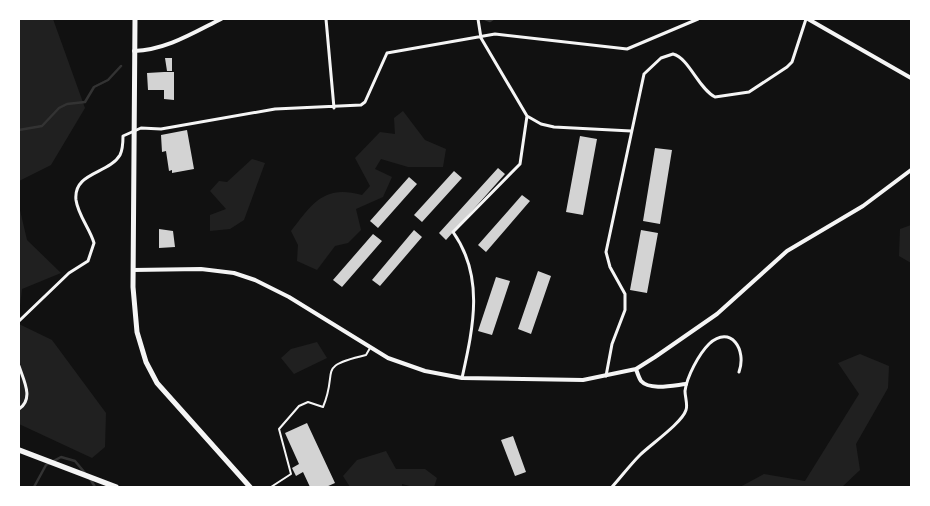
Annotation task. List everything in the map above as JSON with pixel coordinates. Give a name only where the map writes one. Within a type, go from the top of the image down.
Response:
[{"type":"highway","points":[[19,450],[116,487]]},
{"type":"main road","points":[[135,19],[133,270],[137,332],[146,362],[157,383],[250,487]]},
{"type":"street","points":[[134,51],[150,50],[170,44],[222,19]]},
{"type":"street","points":[[326,19],[334,108]]},
{"type":"street","points":[[478,19],[481,38],[527,116],[541,124],[554,126],[632,131]]},
{"type":"street","points":[[19,321],[69,273],[88,260],[94,243],[77,206],[78,187],[83,179],[108,166],[119,156],[123,136],[134,131],[141,128],[161,129],[275,109],[334,108],[361,105],[365,102],[387,53],[432,44],[481,38],[495,34],[627,49],[698,19]]},
{"type":"street","points":[[606,377],[612,344],[624,310],[626,294],[610,268],[606,252],[644,74],[661,58],[673,54],[678,56],[701,87],[714,97],[749,92],[792,62],[807,19],[911,78]]},
{"type":"street","points":[[462,378],[472,329],[473,275],[465,251],[453,232],[520,164],[527,116]]},
{"type":"street","points":[[133,270],[202,269],[234,273],[255,280],[289,297],[370,348],[406,366],[462,378],[532,381],[583,380],[606,377],[636,369],[717,314],[788,251],[862,206],[911,170]]},
{"type":"street","points":[[612,487],[640,456],[675,424],[686,410],[686,384],[704,349],[712,342],[724,337],[732,338],[742,353],[738,372]]},
{"type":"street","points":[[19,366],[28,397],[25,405],[19,409]]},
{"type":"street","points":[[636,369],[641,381],[647,384],[659,386],[686,384]]},
{"type":"lane","points":[[272,487],[291,474],[290,461],[279,429],[299,406],[308,402],[323,406],[329,393],[330,370],[335,364],[366,355],[370,348]]},
{"type":"shaded area","points":[[19,19],[53,19],[85,108],[51,165],[19,181]]},
{"type":"shaded area","points":[[403,111],[425,140],[446,149],[443,167],[408,167],[381,159],[375,169],[392,177],[383,197],[356,209],[361,230],[348,243],[335,246],[317,270],[297,261],[298,245],[291,231],[313,205],[328,194],[349,192],[362,195],[370,186],[355,158],[380,132],[395,134],[394,118]]},
{"type":"shaded area","points":[[252,159],[265,163],[244,220],[230,229],[210,231],[210,215],[226,209],[210,191],[219,181],[227,182]]},
{"type":"shaded area","points":[[19,206],[27,240],[61,273],[22,289],[19,314]]},
{"type":"shaded area","points":[[911,225],[911,263],[899,256],[900,229]]},
{"type":"shaded area","points":[[19,324],[52,340],[106,413],[105,447],[92,458],[19,424]]},
{"type":"shaded area","points":[[317,342],[327,358],[294,374],[281,358],[291,349]]},
{"type":"shaded area","points":[[860,354],[889,366],[888,388],[856,444],[860,470],[842,487],[740,487],[764,474],[805,481],[859,394],[838,363]]},
{"type":"shaded area","points":[[386,451],[396,469],[425,469],[437,478],[434,487],[414,487],[402,484],[402,487],[350,487],[343,476],[357,460]]},
{"type":"building","points":[[165,58],[172,58],[172,71],[167,71]]},
{"type":"building","points":[[174,72],[174,100],[164,99],[164,90],[148,90],[147,73]]},
{"type":"building","points":[[187,130],[194,169],[172,173],[172,170],[169,171],[166,151],[162,152],[161,135]]},
{"type":"building","points":[[580,136],[597,139],[583,215],[566,212]]},
{"type":"building","points":[[655,148],[672,150],[660,224],[643,221]]},
{"type":"building","points":[[498,168],[505,174],[446,240],[439,233]]},
{"type":"building","points":[[454,171],[462,178],[422,222],[414,215]]},
{"type":"building","points":[[409,177],[417,184],[378,228],[370,221]]},
{"type":"building","points":[[522,195],[530,201],[486,252],[478,245]]},
{"type":"building","points":[[159,229],[173,231],[175,247],[159,248]]},
{"type":"building","points":[[414,230],[422,237],[380,286],[372,280]]},
{"type":"building","points":[[641,230],[658,233],[647,293],[630,290]]},
{"type":"building","points":[[373,234],[382,241],[342,287],[333,280]]},
{"type":"building","points":[[538,271],[551,276],[531,334],[518,329]]},
{"type":"building","points":[[496,277],[510,281],[492,335],[478,331]]},
{"type":"building","points":[[307,423],[335,483],[326,487],[310,487],[303,472],[296,476],[292,468],[299,464],[285,433]]},
{"type":"building","points":[[513,436],[526,472],[515,476],[501,440]]},
{"type":"waterway","points":[[485,19],[490,21],[493,19]]},
{"type":"waterway","points":[[19,130],[42,126],[59,108],[67,104],[85,102],[94,87],[108,80],[121,66]]},
{"type":"waterway","points":[[34,487],[46,465],[61,457],[75,461],[85,473]]},
{"type":"waterway","points":[[89,477],[95,487]]}]
